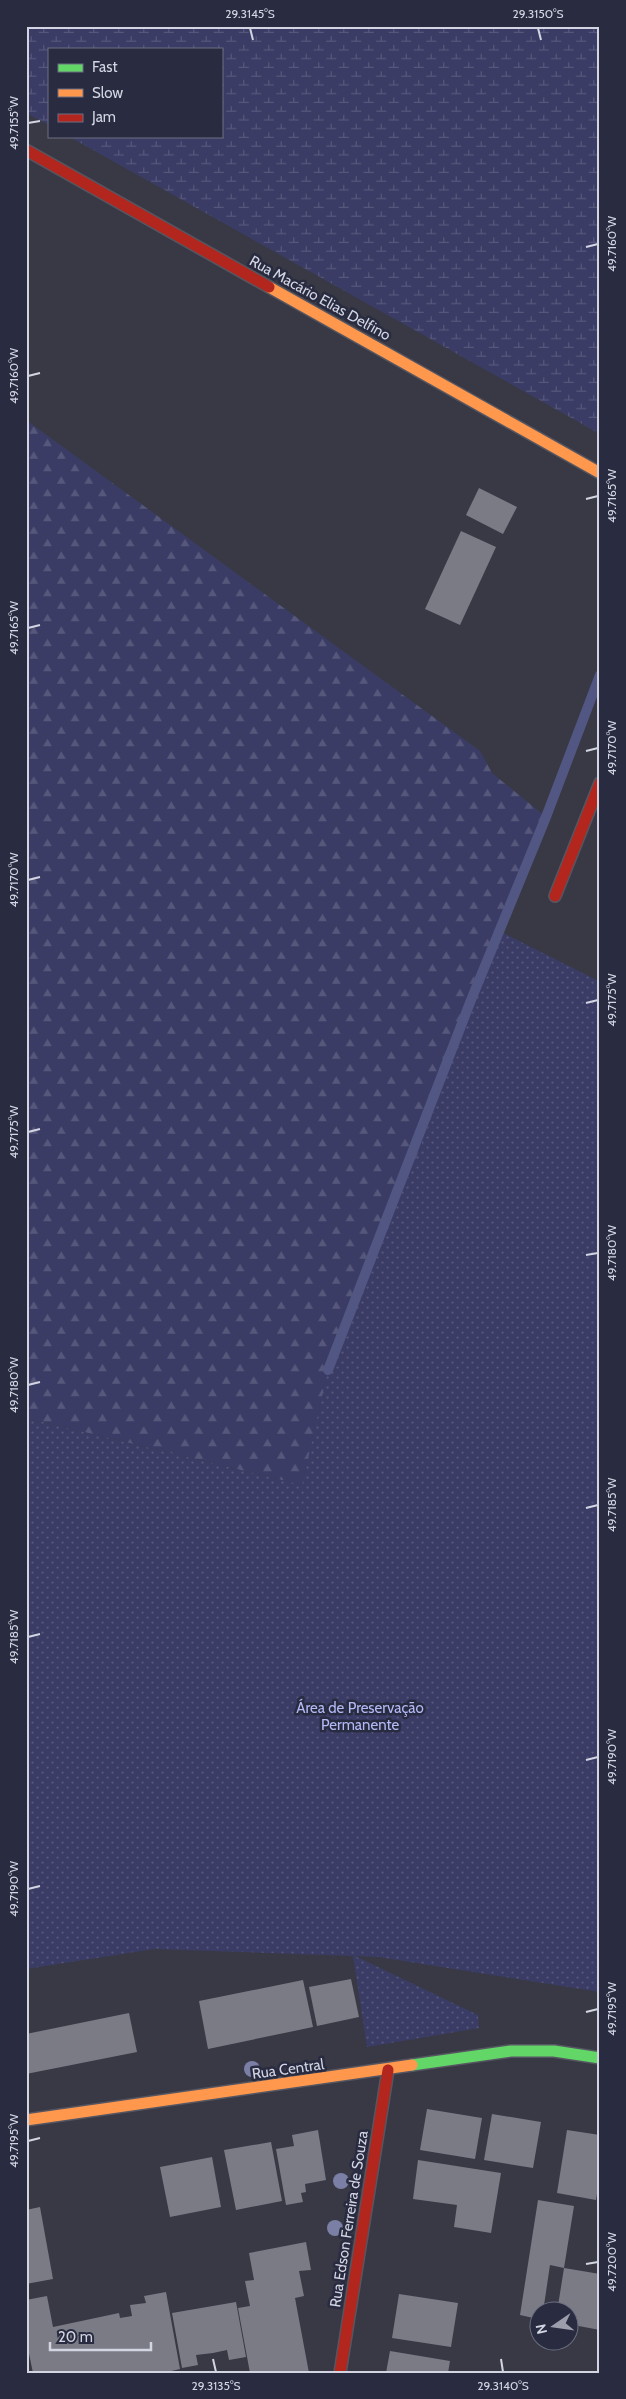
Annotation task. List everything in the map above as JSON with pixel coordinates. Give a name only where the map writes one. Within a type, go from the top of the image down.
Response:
[{"type":"street","name":"Rua Macário Elias Delfino","points":[[26,150],[600,472]]},
{"type":"street","points":[[555,896],[600,783]]},
{"type":"street","name":"Rua Central","points":[[26,2120],[511,2051],[554,2052],[600,2058]]},
{"type":"street","name":"Rua Edson Ferreira de Souza","points":[[340,2373],[388,2070]]},
{"type":"green space","points":[[26,26],[600,26],[600,434],[72,138],[222,138],[222,48],[48,48],[48,124],[26,113]]},
{"type":"green space","points":[[26,420],[480,751],[492,773],[546,817],[499,931],[600,982],[302,1485],[26,1418]]},
{"type":"green space","name":"Área de Preservação Permanente","points":[[499,931],[600,982],[600,1992],[378,1957],[355,1956],[478,2015],[479,2028],[367,2047],[353,1956],[154,1949],[26,1969],[26,1418],[302,1485],[328,1370],[417,1156]]},
{"type":"building","points":[[479,488],[517,507],[503,534],[466,515]]},
{"type":"building","points":[[461,531],[496,547],[460,625],[425,609]]},
{"type":"building","points":[[351,1979],[359,2017],[317,2026],[309,1987]]},
{"type":"building","points":[[303,1980],[313,2027],[208,2049],[199,2001]]},
{"type":"building","points":[[129,2013],[137,2052],[26,2074],[26,2034]]},
{"type":"building","points":[[427,2109],[482,2118],[475,2159],[420,2150]]},
{"type":"building","points":[[492,2114],[541,2122],[533,2168],[484,2160]]},
{"type":"building","points":[[318,2130],[326,2180],[305,2184],[306,2192],[301,2193],[303,2202],[286,2205],[276,2149],[294,2146],[292,2135]]},
{"type":"building","points":[[567,2130],[600,2135],[600,2176],[596,2200],[557,2193]]},
{"type":"building","points":[[271,2142],[282,2201],[236,2210],[224,2150]]},
{"type":"building","points":[[212,2157],[221,2207],[170,2217],[160,2167]]},
{"type":"building","points":[[418,2160],[501,2173],[491,2233],[454,2227],[457,2205],[413,2199]]},
{"type":"building","points":[[538,2200],[574,2206],[564,2268],[550,2265],[544,2302],[528,2302],[528,2317],[520,2315]]},
{"type":"building","points":[[40,2207],[53,2279],[26,2284],[26,2210]]},
{"type":"building","points":[[306,2242],[311,2270],[299,2271],[304,2296],[295,2298],[309,2373],[250,2373],[238,2308],[250,2306],[245,2281],[254,2280],[249,2253]]},
{"type":"building","points":[[564,2268],[600,2274],[600,2330],[578,2326],[578,2302],[559,2302]]},
{"type":"building","points":[[166,2292],[180,2369],[163,2373],[33,2373],[26,2339],[26,2300],[47,2296],[53,2327],[119,2313],[120,2318],[132,2316],[130,2305],[146,2303],[144,2296]]},
{"type":"building","points":[[399,2294],[458,2303],[451,2347],[392,2338]]},
{"type":"building","points":[[236,2302],[246,2357],[229,2360],[227,2350],[196,2355],[198,2365],[182,2368],[172,2313]]},
{"type":"building","points":[[390,2351],[450,2361],[448,2373],[386,2373]]},
{"type":"waterway","points":[[328,1370],[471,1000],[546,817],[600,675]]},
{"type":"traffic: fast","points":[[412,2065],[511,2051],[554,2051],[600,2058]]},
{"type":"traffic: slow","points":[[269,287],[600,473]]},
{"type":"traffic: slow","points":[[26,2120],[412,2065]]},
{"type":"traffic: jam","points":[[26,150],[269,287]]},
{"type":"traffic: jam","points":[[555,896],[600,783]]},
{"type":"traffic: jam","points":[[340,2373],[388,2070]]}]
